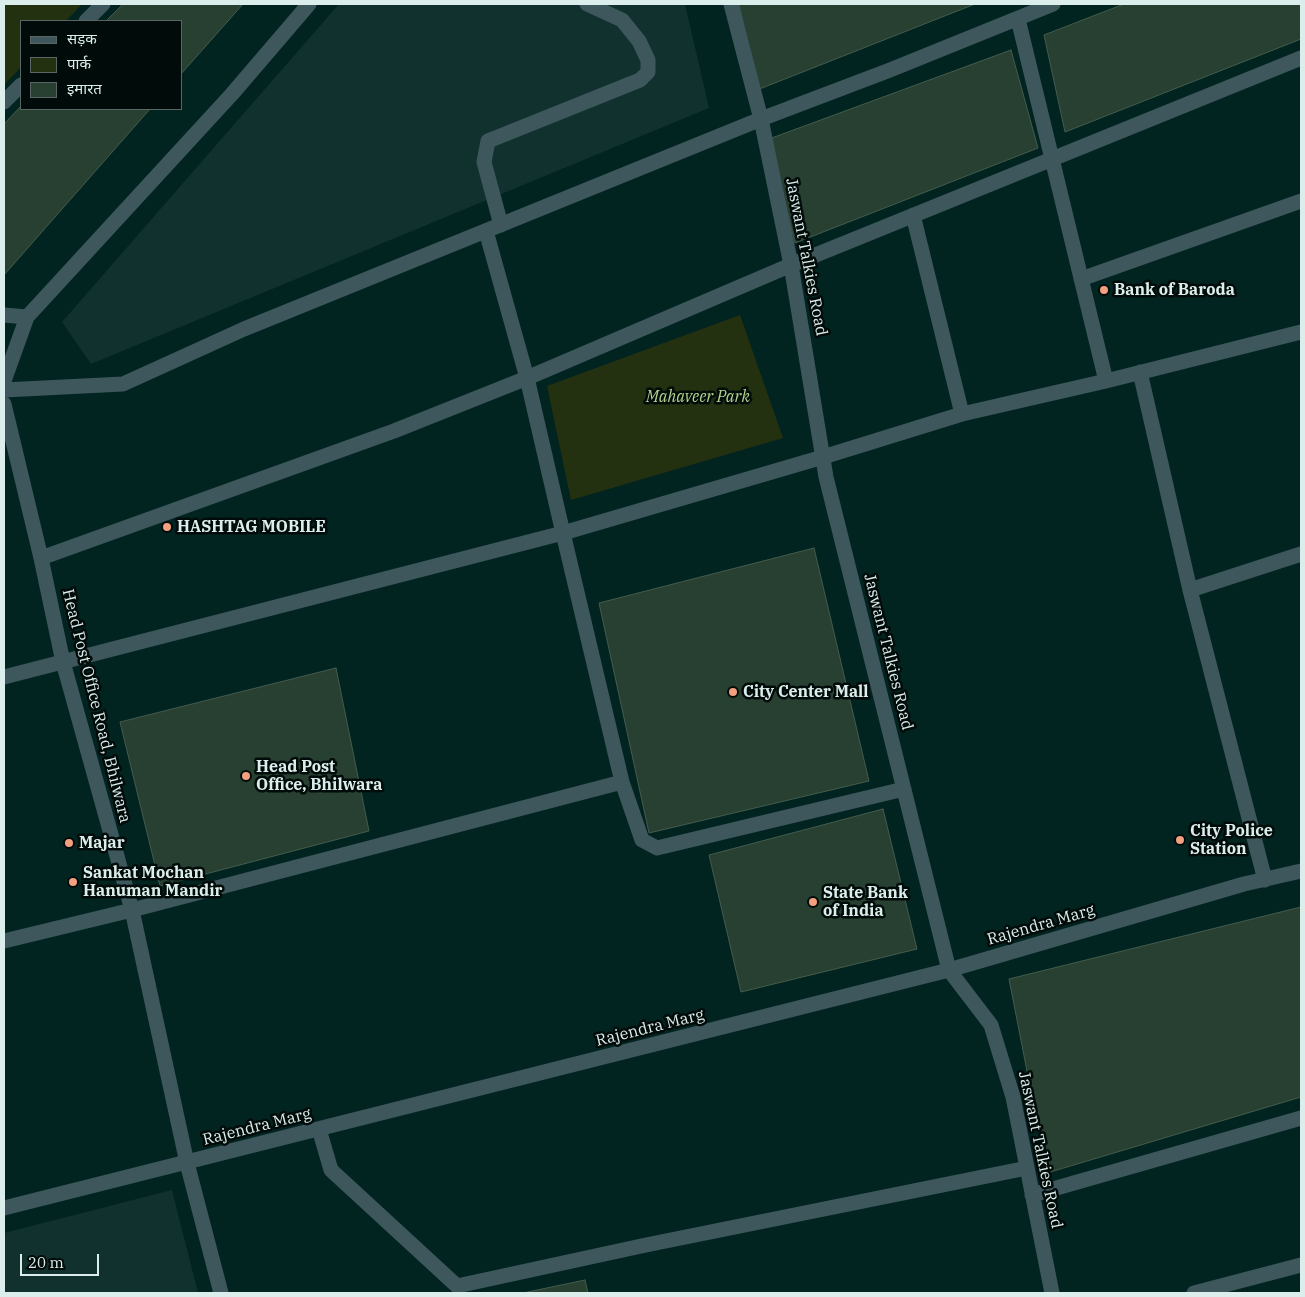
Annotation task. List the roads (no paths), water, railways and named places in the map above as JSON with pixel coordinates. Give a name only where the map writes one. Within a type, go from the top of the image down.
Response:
[{"type":"street","points":[[87,20],[103,4]]},
{"type":"street","points":[[4,382],[27,317],[232,94],[309,4]]},
{"type":"street","points":[[500,225],[484,162],[488,141],[640,80],[648,72],[648,60],[639,40],[622,20],[587,4]]},
{"type":"street","name":"Jaswant Talkies Road","points":[[731,4],[761,119],[791,265],[826,477],[949,970],[991,1025],[1013,1097],[1052,1293]]},
{"type":"street","points":[[4,390],[123,384],[244,329],[761,119],[1053,4]]},
{"type":"street","points":[[1018,19],[1106,381]]},
{"type":"street","points":[[41,558],[394,431],[527,378],[791,265],[1301,58]]},
{"type":"street","points":[[4,102],[20,86]]},
{"type":"street","points":[[1081,279],[1301,201]]},
{"type":"street","points":[[913,215],[962,414]]},
{"type":"street","points":[[486,231],[527,378],[562,534],[622,782],[642,840],[657,848],[904,789]]},
{"type":"street","points":[[4,315],[27,317]]},
{"type":"street","points":[[4,677],[562,534],[962,414],[1106,381],[1301,332]]},
{"type":"street","points":[[1140,372],[1190,590],[1265,880]]},
{"type":"street","name":"Head Post Office Road, Bhilwara","points":[[4,404],[41,558],[63,662],[132,910],[187,1163],[221,1293]]},
{"type":"street","points":[[1190,590],[1301,554]]},
{"type":"street","points":[[4,940],[132,910],[622,782]]},
{"type":"street","name":"Rajendra Marg","points":[[4,1208],[949,970],[1244,884],[1301,871]]},
{"type":"street","points":[[1032,1195],[1301,1118]]},
{"type":"street","points":[[320,1129],[331,1170],[457,1286],[646,1244],[1027,1168]]},
{"type":"street","points":[[1194,1293],[1301,1265]]},
{"type":"place","name":"Bank of Baroda","points":[[1104,290]]},
{"type":"place","name":"HASHTAG MOBILE","points":[[167,527]]},
{"type":"place","name":"City Center Mall","points":[[733,692]]},
{"type":"place","name":"Head Post Office, Bhilwara","points":[[246,776]]},
{"type":"place","name":"City Police Station","points":[[1180,840]]},
{"type":"place","name":"Majar","points":[[69,843]]},
{"type":"place","name":"Sankat Mochan Hanuman Mandir","points":[[73,882]]},
{"type":"place","name":"State Bank of India","points":[[813,902]]},
{"type":"park label","name":"Mahaveer Park","points":[[698,397]]}]
